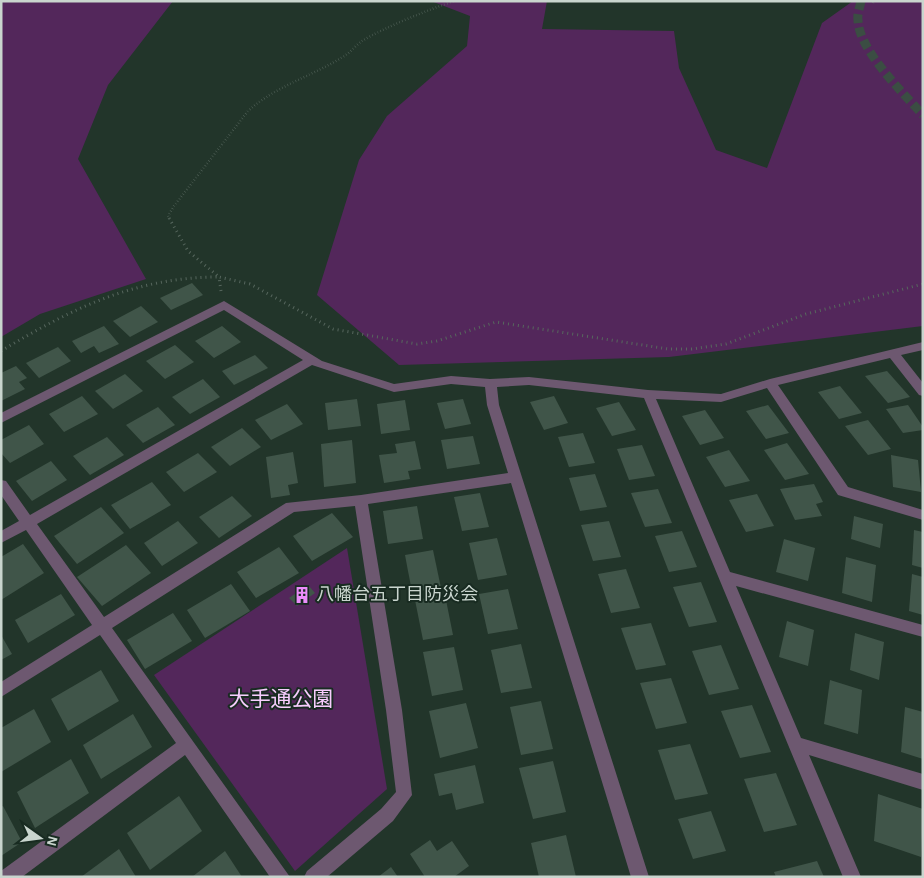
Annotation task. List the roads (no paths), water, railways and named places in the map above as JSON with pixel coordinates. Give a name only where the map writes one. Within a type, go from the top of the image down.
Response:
[{"type":"street","points":[[1,419],[224,305],[318,364],[394,388],[451,380],[490,383],[530,380],[648,394],[721,398],[770,383],[923,346]]},
{"type":"street","points":[[893,354],[923,392]]},
{"type":"street","points":[[1,538],[312,360]]},
{"type":"street","points":[[490,383],[493,405],[517,477],[640,877]]},
{"type":"street","points":[[770,383],[843,492],[923,515]]},
{"type":"street","points":[[648,394],[852,877]]},
{"type":"street","points":[[1,690],[101,625],[291,507],[361,500],[517,477]]},
{"type":"street","points":[[1,485],[281,877]]},
{"type":"street","points":[[314,877],[387,816],[404,795],[394,710],[361,500]]},
{"type":"street","points":[[726,577],[923,632]]},
{"type":"street","points":[[796,744],[923,782]]},
{"type":"street","points":[[7,877],[186,745]]},
{"type":"tunnel","points":[[861,1],[858,20],[865,44],[883,70],[923,115]]},
{"type":"place","name":"八幡台五丁目防災会","points":[[302,595]]},
{"type":"park label","name":"大手通公園","points":[[281,699]]}]
